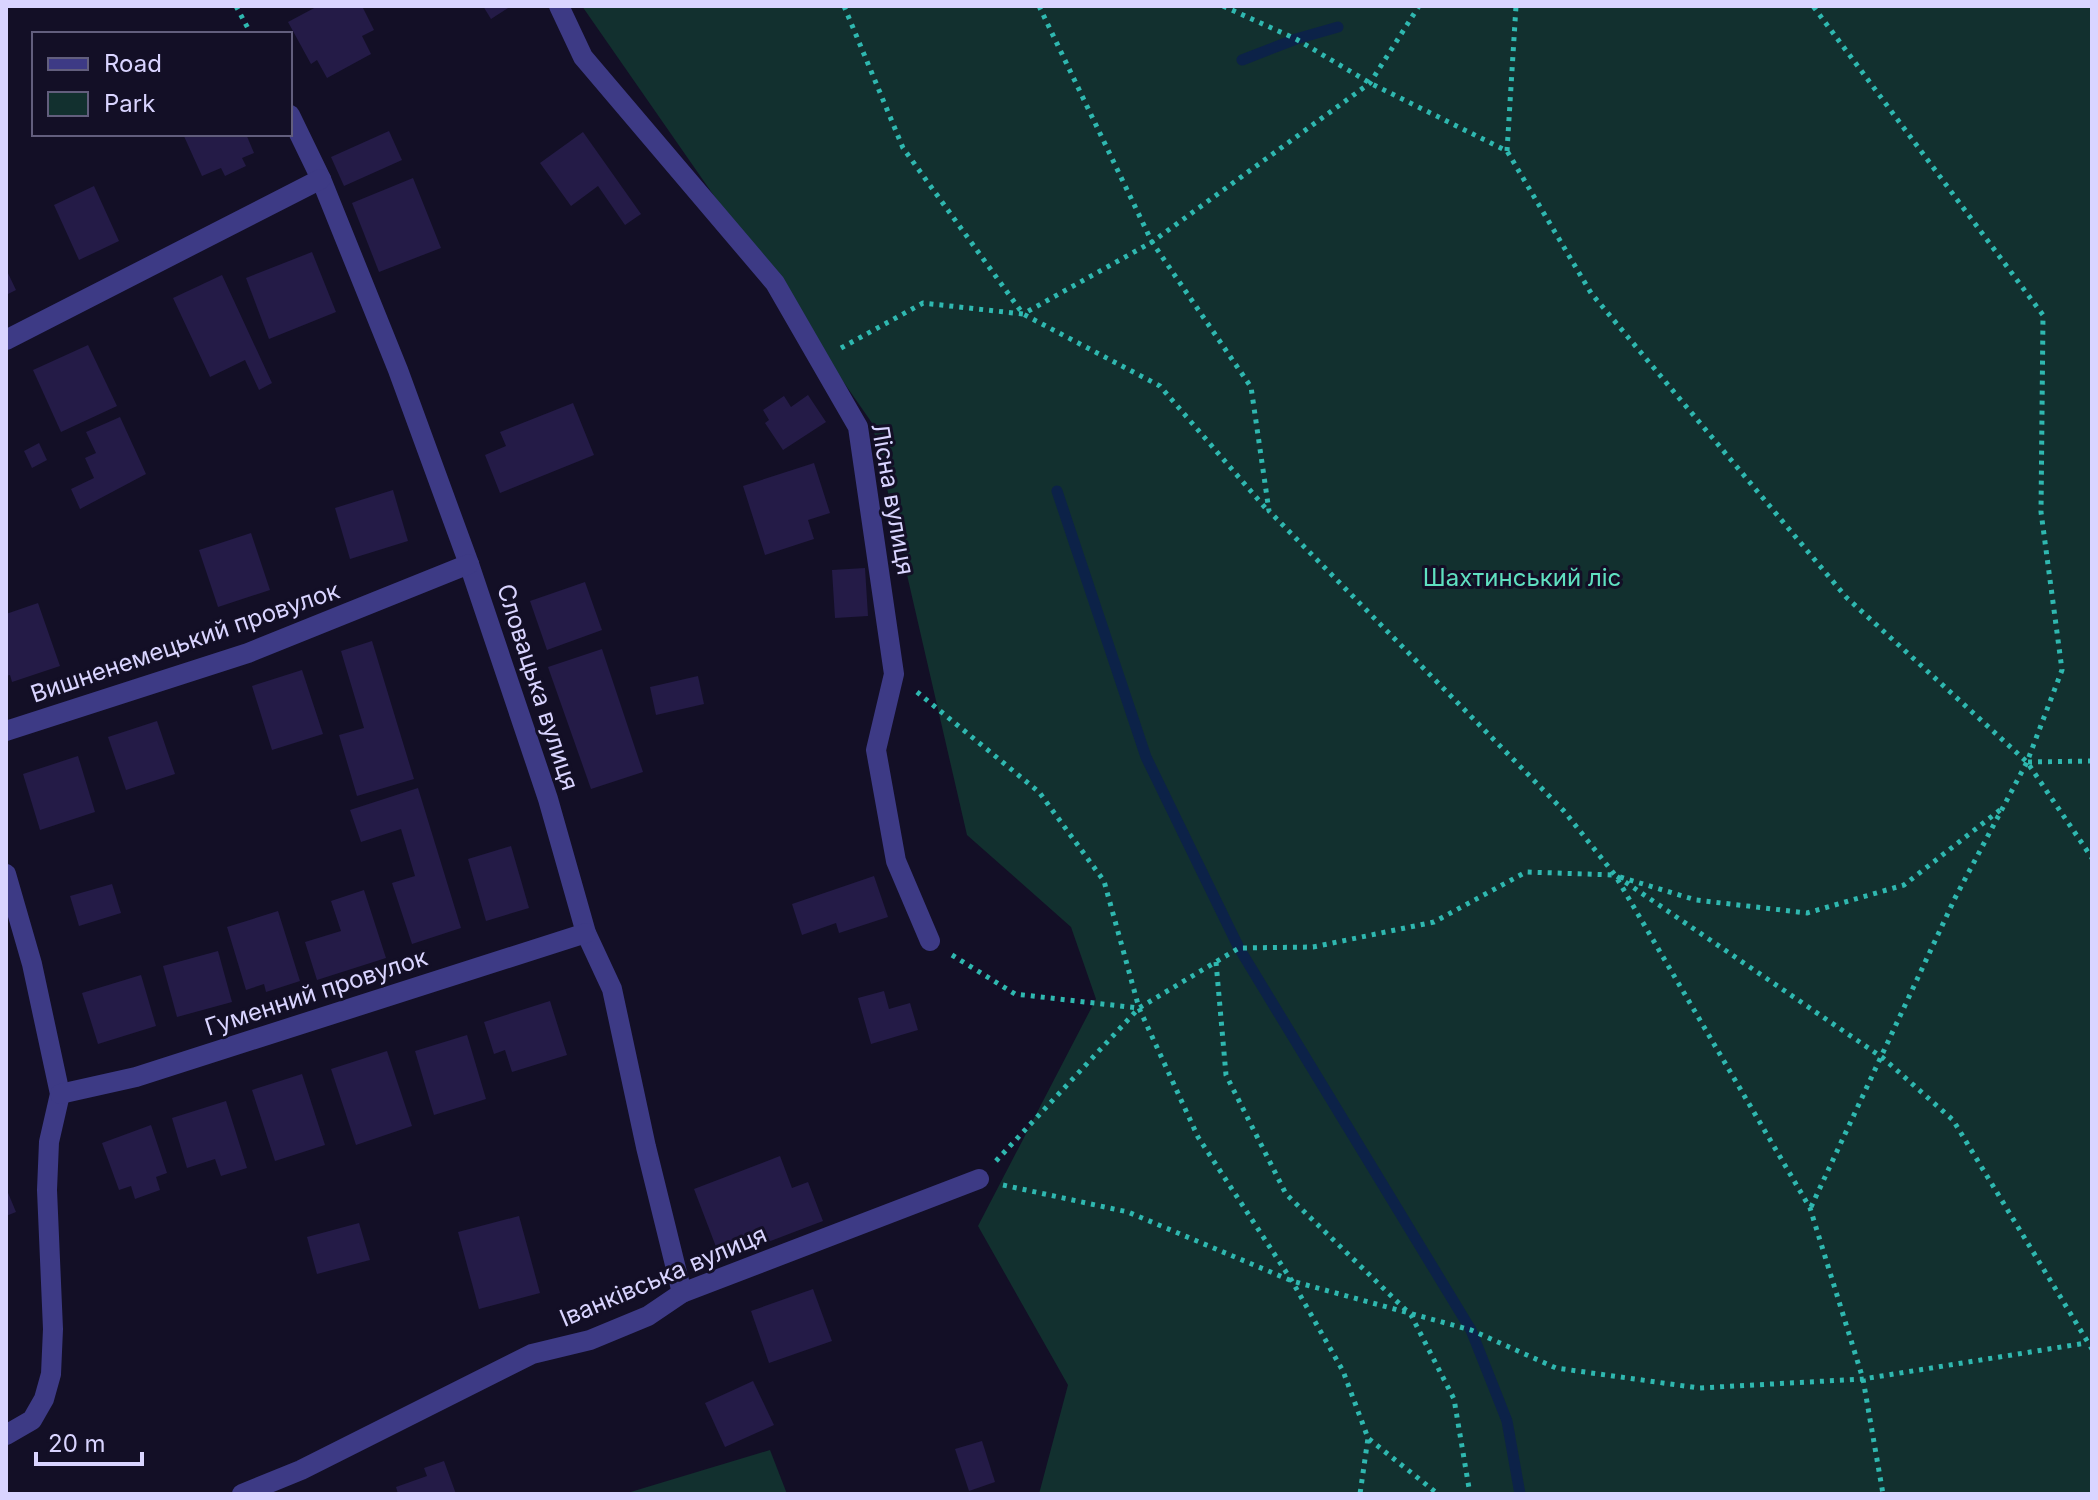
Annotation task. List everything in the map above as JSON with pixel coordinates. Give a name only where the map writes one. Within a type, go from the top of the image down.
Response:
[{"type":"street","name":"Лісна вулиця","points":[[559,6],[583,57],[775,283],[858,427],[894,674],[876,750],[896,861],[930,941]]},
{"type":"street","name":"Словацька вулиця","points":[[292,119],[321,179],[398,370],[469,564],[548,799],[586,933],[612,989],[682,1293]]},
{"type":"street","points":[[6,340],[321,179]]},
{"type":"street","name":"Вишненемецький провулок","points":[[6,731],[248,653],[469,564]]},
{"type":"street","points":[[6,874],[32,964],[60,1094],[49,1142],[47,1190],[53,1329],[51,1374],[44,1399],[32,1420],[6,1435]]},
{"type":"street","name":"Гуменний провулок","points":[[60,1094],[136,1077],[586,933]]},
{"type":"street","name":"Іванківська вулиця","points":[[242,1494],[301,1470],[532,1354],[590,1340],[648,1316],[682,1293],[979,1179]]},
{"type":"path","points":[[236,6],[250,32]]},
{"type":"path","points":[[844,6],[903,148],[1023,314]]},
{"type":"path","points":[[1039,6],[1152,242],[1251,387],[1269,511]]},
{"type":"path","points":[[1223,6],[1296,39],[1370,83],[1507,151],[1591,293],[1846,597],[2027,762],[2092,858]]},
{"type":"path","points":[[1023,314],[1152,242],[1370,83],[1419,6]]},
{"type":"path","points":[[1507,151],[1516,6]]},
{"type":"path","points":[[1810,1208],[1883,1058],[1955,898],[2027,762],[2062,670],[2041,512],[2043,315],[1813,6]]},
{"type":"path","points":[[819,360],[923,303],[1023,314],[1160,386],[1269,511],[1564,811],[1615,875],[1810,1208],[1863,1379],[1883,1494]]},
{"type":"path","points":[[894,674],[1039,792],[1104,881],[1139,1008],[1198,1137],[1292,1281],[1343,1371],[1368,1438],[1360,1494]]},
{"type":"path","points":[[2027,762],[2092,761]]},
{"type":"path","points":[[979,1179],[1139,1008],[1239,948],[1313,947],[1434,922],[1526,872],[1615,875],[1696,900],[1807,913],[1904,885],[2004,807]]},
{"type":"path","points":[[1615,875],[1883,1058],[1953,1120],[2092,1349]]},
{"type":"path","points":[[930,941],[1015,994],[1139,1008]]},
{"type":"path","points":[[1216,962],[1226,1075],[1286,1194],[1411,1315],[1454,1399],[1470,1494]]},
{"type":"path","points":[[979,1179],[1128,1212],[1292,1281],[1471,1330],[1556,1368],[1699,1388],[1863,1379],[2086,1343]]},
{"type":"path","points":[[1368,1438],[1438,1494]]},
{"type":"green space","name":"Шахтинський ліс","points":[[582,6],[2092,6],[2092,1494],[1039,1494],[1068,1385],[978,1226],[1096,999],[1071,927],[967,835],[872,423]]},
{"type":"green space","points":[[770,1450],[787,1494],[624,1494]]},
{"type":"building","points":[[318,6],[362,6],[374,30],[362,36],[371,54],[327,78],[317,60],[311,64],[288,22]]},
{"type":"building","points":[[483,6],[511,6],[491,19]]},
{"type":"building","points":[[389,131],[402,160],[344,186],[331,157]]},
{"type":"building","points":[[583,132],[641,214],[625,225],[598,186],[571,206],[540,163]]},
{"type":"building","points":[[184,136],[247,136],[254,153],[242,158],[246,166],[225,176],[221,168],[202,176]]},
{"type":"building","points":[[413,178],[441,248],[379,272],[352,203]]},
{"type":"building","points":[[94,186],[119,241],[79,260],[54,205]]},
{"type":"building","points":[[312,252],[336,312],[269,339],[246,278]]},
{"type":"building","points":[[6,269],[16,290],[6,295]]},
{"type":"building","points":[[222,275],[272,383],[259,390],[245,360],[210,377],[173,298]]},
{"type":"building","points":[[88,345],[117,406],[61,432],[33,370]]},
{"type":"building","points":[[808,395],[826,422],[783,450],[765,423],[769,420],[763,410],[784,396],[791,407]]},
{"type":"building","points":[[573,403],[594,455],[500,493],[485,455],[506,446],[500,432]]},
{"type":"building","points":[[120,417],[146,474],[80,509],[71,489],[94,478],[85,458],[96,453],[86,432]]},
{"type":"building","points":[[39,443],[47,460],[32,468],[24,451]]},
{"type":"building","points":[[814,463],[830,513],[808,520],[814,539],[765,555],[743,486]]},
{"type":"building","points":[[393,490],[408,541],[350,559],[335,508]]},
{"type":"building","points":[[251,533],[270,590],[218,607],[199,550]]},
{"type":"building","points":[[865,568],[868,616],[835,618],[832,570]]},
{"type":"building","points":[[585,582],[602,630],[547,650],[530,601]]},
{"type":"building","points":[[38,603],[60,666],[12,682],[10,675],[6,676],[6,614]]},
{"type":"building","points":[[372,641],[414,779],[357,796],[339,735],[364,728],[341,651]]},
{"type":"building","points":[[602,649],[643,772],[591,789],[548,667]]},
{"type":"building","points":[[302,670],[323,734],[272,750],[252,686]]},
{"type":"building","points":[[698,676],[704,704],[656,715],[650,687]]},
{"type":"building","points":[[157,721],[175,774],[126,790],[108,737]]},
{"type":"building","points":[[78,756],[95,812],[40,830],[23,774]]},
{"type":"building","points":[[418,788],[461,928],[412,944],[392,883],[415,876],[401,829],[361,842],[350,810]]},
{"type":"building","points":[[511,846],[529,908],[486,921],[468,859]]},
{"type":"building","points":[[874,876],[888,917],[839,933],[836,923],[802,935],[792,904]]},
{"type":"building","points":[[112,884],[121,913],[79,926],[70,896]]},
{"type":"building","points":[[364,890],[386,958],[317,980],[305,942],[341,931],[331,901]]},
{"type":"building","points":[[278,911],[300,981],[266,992],[264,984],[246,990],[227,927]]},
{"type":"building","points":[[218,951],[232,1002],[177,1017],[163,966]]},
{"type":"building","points":[[141,975],[156,1026],[98,1044],[82,993]]},
{"type":"building","points":[[884,991],[889,1009],[910,1003],[918,1030],[871,1044],[858,998]]},
{"type":"building","points":[[550,1001],[567,1055],[512,1072],[505,1050],[494,1054],[484,1022]]},
{"type":"building","points":[[467,1035],[486,1099],[434,1115],[415,1051]]},
{"type":"building","points":[[387,1051],[412,1126],[356,1145],[331,1069]]},
{"type":"building","points":[[302,1074],[325,1145],[275,1161],[252,1090]]},
{"type":"building","points":[[226,1101],[247,1168],[221,1176],[215,1159],[187,1168],[172,1118]]},
{"type":"building","points":[[151,1125],[167,1173],[156,1177],[160,1190],[135,1199],[131,1186],[119,1190],[102,1143]]},
{"type":"building","points":[[780,1156],[792,1188],[808,1182],[823,1221],[721,1260],[694,1189]]},
{"type":"building","points":[[6,1188],[16,1212],[6,1216]]},
{"type":"building","points":[[519,1216],[540,1293],[479,1309],[458,1232]]},
{"type":"building","points":[[359,1223],[370,1260],[317,1274],[307,1237]]},
{"type":"building","points":[[813,1289],[832,1341],[769,1363],[751,1311]]},
{"type":"building","points":[[753,1381],[774,1425],[725,1447],[705,1403]]},
{"type":"building","points":[[982,1441],[995,1482],[969,1491],[955,1449]]},
{"type":"building","points":[[444,1461],[456,1494],[398,1494],[396,1487],[427,1476],[424,1468]]},
{"type":"waterway","points":[[1242,60],[1338,27]]},
{"type":"waterway","points":[[1057,491],[1146,757],[1239,948],[1471,1330],[1507,1421],[1520,1494]]}]
